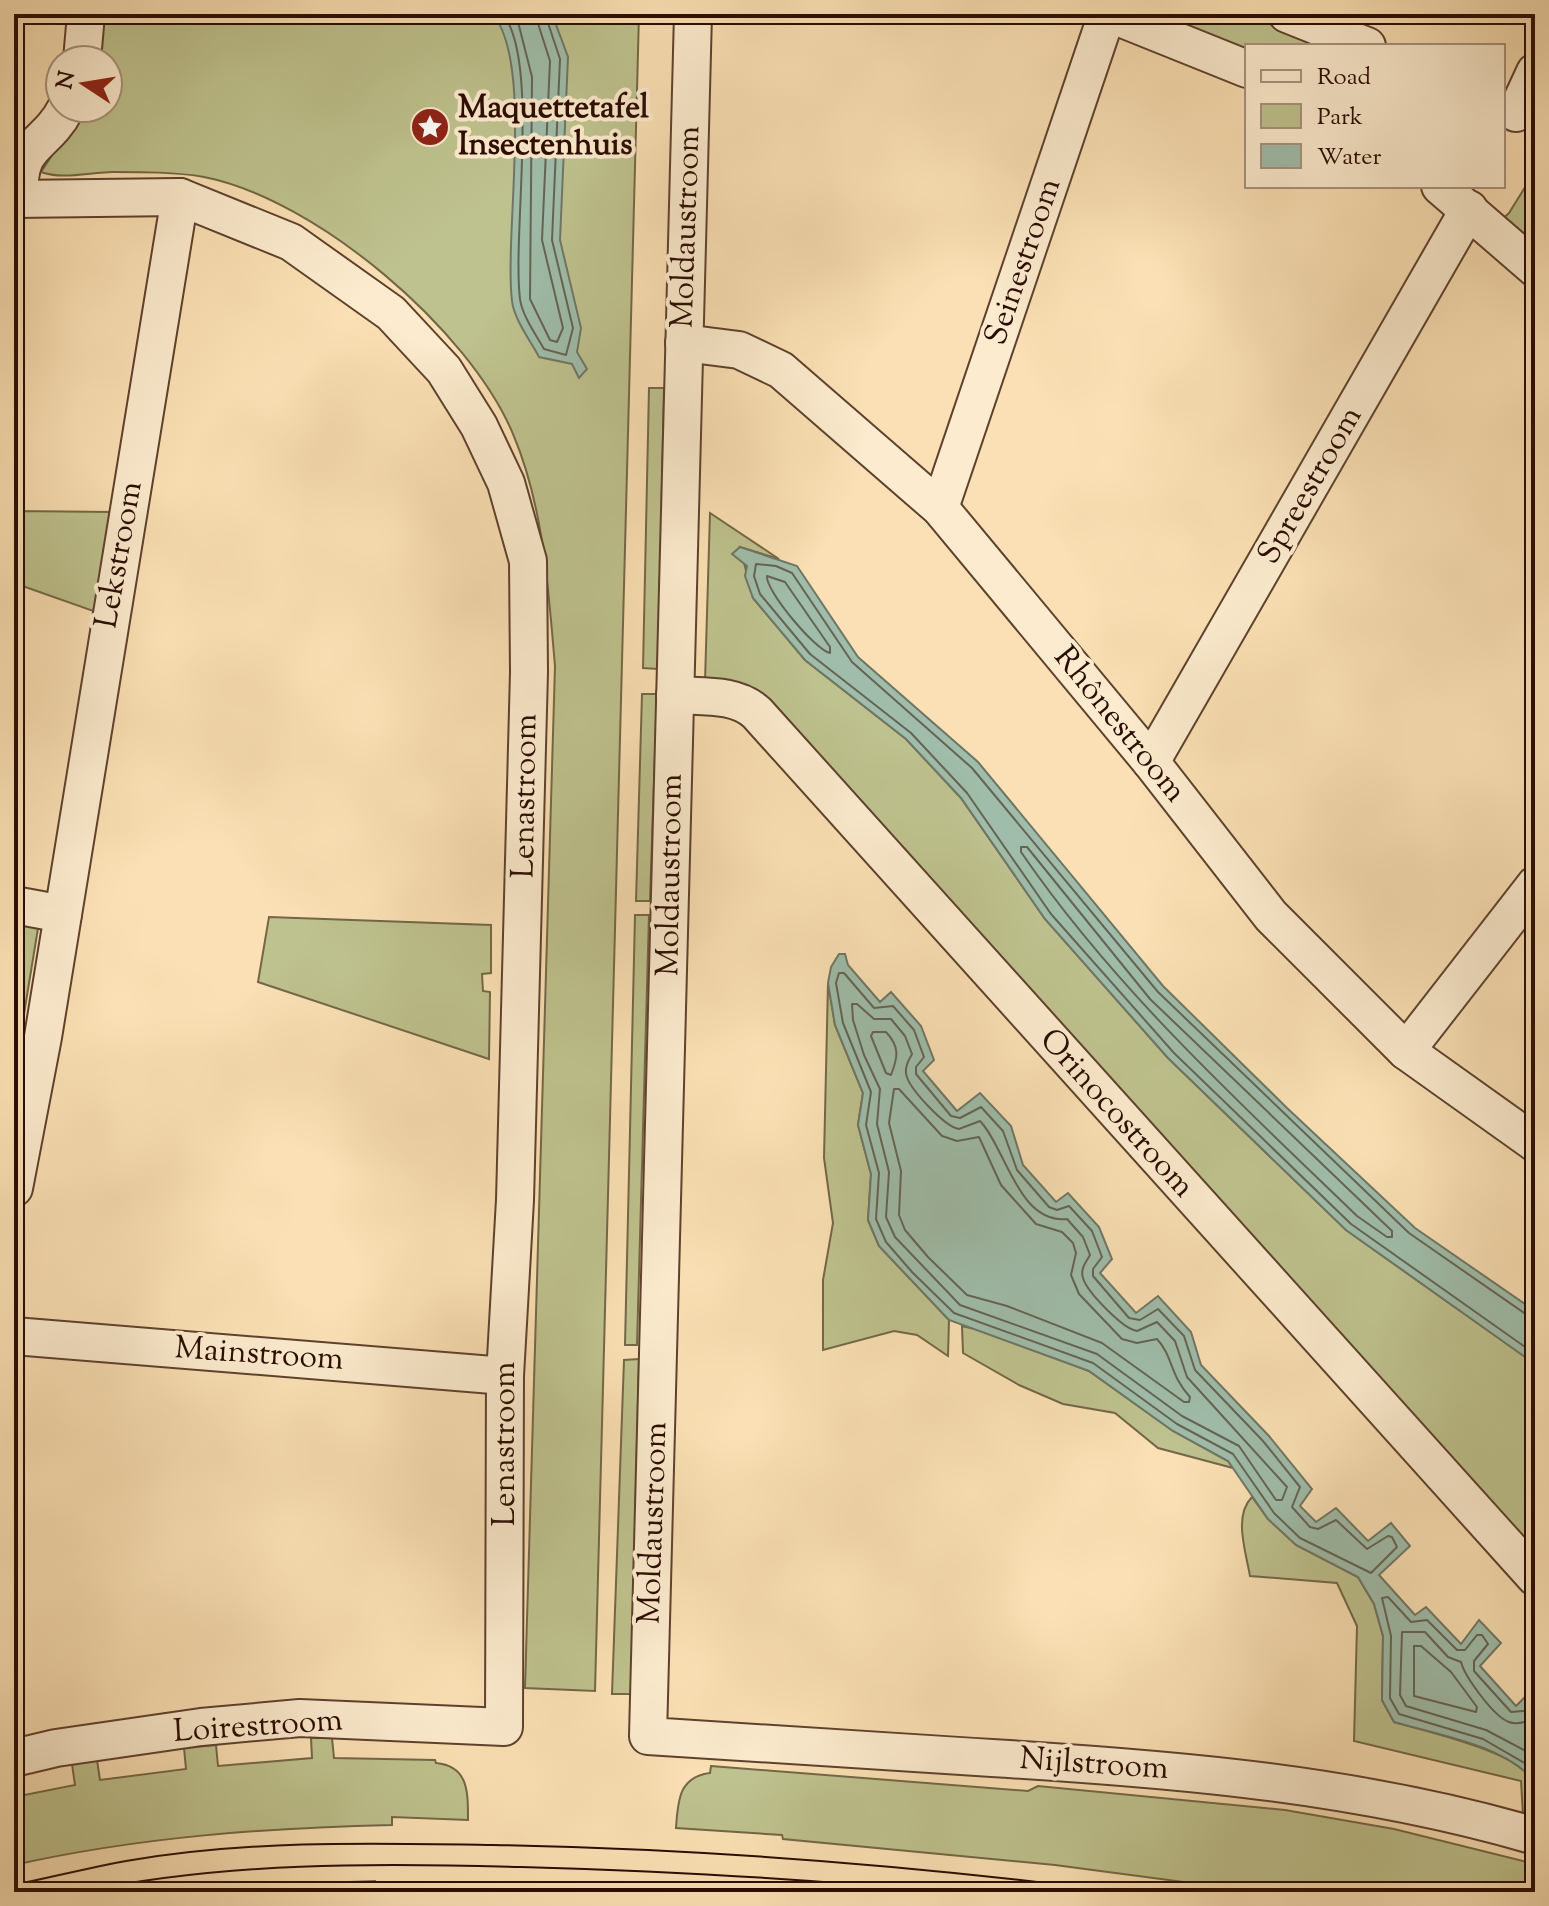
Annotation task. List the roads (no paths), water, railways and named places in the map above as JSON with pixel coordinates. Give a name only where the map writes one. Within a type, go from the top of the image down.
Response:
[{"type":"street","points":[[83,44],[86,14]]},
{"type":"street","name":"Moldaustroom","points":[[648,1736],[693,14]]},
{"type":"street","points":[[1108,14],[1245,68]]},
{"type":"street","name":"Seinestroom","points":[[940,508],[1108,14]]},
{"type":"street","points":[[1287,14],[1362,44]]},
{"type":"street","points":[[1518,115],[1535,72]]},
{"type":"street","points":[[17,199],[24,157],[52,124]]},
{"type":"street","points":[[1443,188],[1535,268]]},
{"type":"street","name":"Lenastroom","points":[[17,199],[180,197],[291,242],[391,313],[444,370],[479,426],[506,483],[528,561],[529,672],[515,1200],[505,1376],[504,1727]]},
{"type":"street","name":"Lekstroom","points":[[14,1188],[29,1032],[63,914],[180,197]]},
{"type":"street","name":"Spreestroom","points":[[1151,762],[1469,209]]},
{"type":"street","name":"Rhônestroom","points":[[684,343],[739,350],[781,370],[940,508],[1151,762],[1271,916],[1406,1051],[1535,1143]]},
{"type":"street","name":"Orinocostroom","points":[[675,695],[734,700],[748,704],[757,713],[1535,1577]]},
{"type":"street","points":[[1406,1051],[1535,885]]},
{"type":"street","points":[[14,905],[63,914]]},
{"type":"street","name":"Mainstroom","points":[[14,1336],[505,1376]]},
{"type":"street","name":"Loirestroom","points":[[14,1758],[56,1748],[186,1729],[300,1718],[504,1727]]},
{"type":"street","name":"Nijlstroom","points":[[648,1736],[1131,1766],[1392,1799],[1535,1836]]},
{"type":"water","points":[[493,14],[552,14],[568,57],[560,240],[581,328],[577,352],[587,369],[579,378],[572,364],[539,357],[513,308],[515,109],[505,38]]},
{"type":"water","points":[[740,547],[797,566],[858,657],[978,762],[1163,986],[1415,1228],[1535,1311],[1535,1364],[1346,1230],[1168,1058],[1045,919],[961,798],[906,739],[805,660],[753,598],[745,576],[747,566],[732,554]]},
{"type":"water","points":[[839,954],[845,954],[848,965],[880,1002],[891,992],[921,1026],[934,1060],[923,1071],[957,1111],[980,1093],[1011,1126],[1023,1165],[1056,1202],[1068,1193],[1099,1227],[1112,1259],[1100,1273],[1136,1313],[1158,1296],[1191,1332],[1201,1365],[1269,1436],[1312,1489],[1300,1506],[1316,1522],[1336,1508],[1368,1541],[1391,1523],[1410,1546],[1379,1575],[1415,1615],[1426,1607],[1461,1644],[1479,1620],[1501,1643],[1480,1666],[1516,1706],[1526,1696],[1535,1705],[1535,1782],[1523,1770],[1489,1750],[1394,1722],[1382,1700],[1383,1636],[1374,1604],[1358,1577],[1296,1545],[1268,1519],[1228,1461],[1173,1431],[1089,1371],[949,1320],[879,1246],[868,1220],[871,1174],[858,1125],[863,1093],[835,1025],[828,983],[831,967]]},
{"type":"tram line","points":[[14,1885],[112,1864],[217,1849],[309,1844],[401,1844],[571,1847],[728,1855],[884,1866],[1118,1892]]},
{"type":"tram line","points":[[81,1892],[190,1875],[355,1865],[678,1873],[939,1892]]},
{"type":"place","name":"Maquettetafel Insectenhuis","points":[[430,127]]}]
